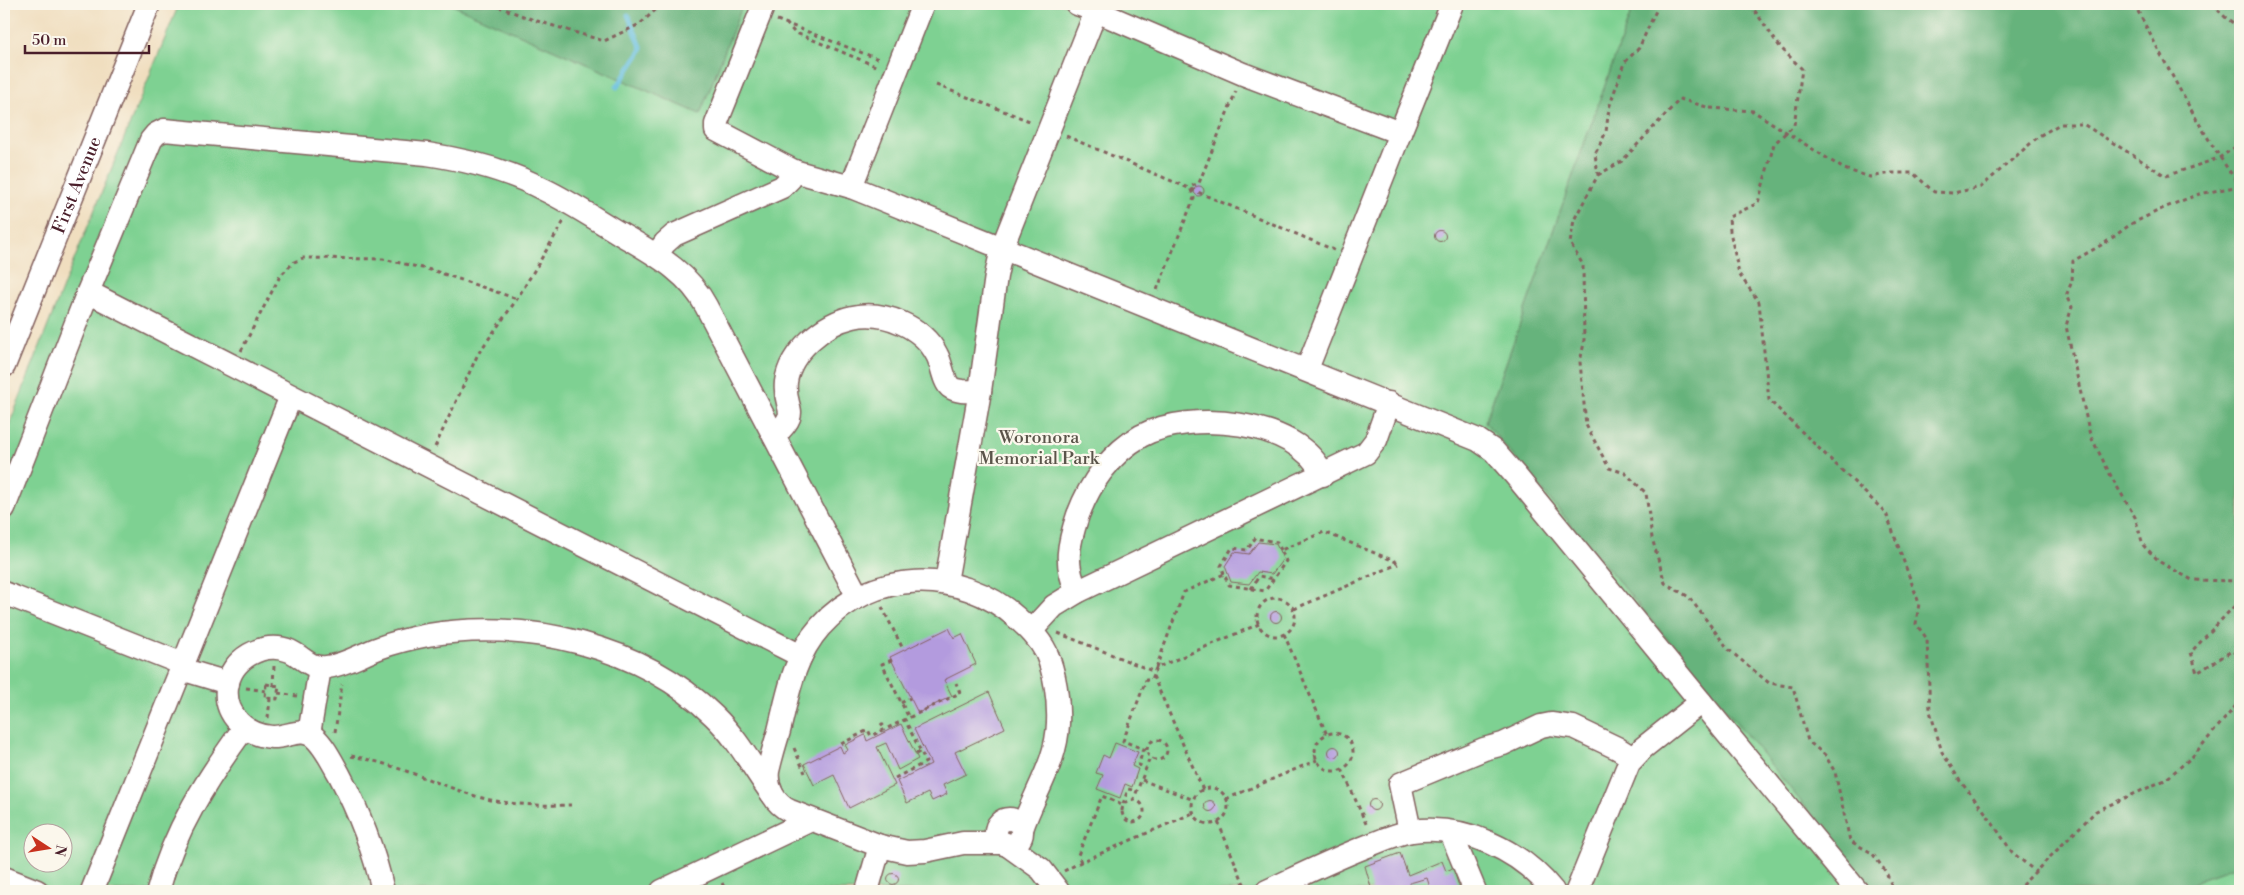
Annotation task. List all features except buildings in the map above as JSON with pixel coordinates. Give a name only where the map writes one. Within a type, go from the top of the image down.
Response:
[{"type":"street","name":"First Avenue","points":[[4,366],[149,4]]},
{"type":"street","points":[[851,187],[889,67],[922,4]]},
{"type":"street","points":[[1307,370],[1350,257],[1452,4]]},
{"type":"street","points":[[946,582],[980,391],[1002,248],[1048,129],[1091,6],[1243,74],[1400,133]]},
{"type":"street","points":[[762,8],[716,124],[716,130],[794,171],[851,187],[1470,434],[1494,451],[1857,891]]},
{"type":"street","points":[[4,508],[88,292],[151,140],[156,134],[164,130],[409,152],[469,162],[520,178],[573,206],[656,255],[681,274],[702,299],[774,436],[866,593]]},
{"type":"street","points":[[656,255],[664,243],[674,235],[782,187],[790,179],[794,171]]},
{"type":"street","points":[[88,292],[801,656]]},
{"type":"street","points":[[774,436],[788,423],[791,416],[786,381],[796,358],[812,338],[822,330],[853,317],[865,315],[883,318],[910,327],[926,340],[935,351],[951,388],[964,391],[980,391]]},
{"type":"street","points":[[92,891],[291,396]]},
{"type":"street","points":[[1036,625],[1054,606],[1077,592],[1323,475],[1370,450],[1376,440],[1389,403]]},
{"type":"street","points":[[1077,592],[1069,571],[1068,559],[1070,541],[1084,500],[1100,472],[1112,458],[1126,446],[1149,432],[1195,422],[1229,423],[1246,426],[1269,432],[1296,446],[1313,458],[1323,475]]},
{"type":"street","points":[[241,686],[233,671],[243,658],[266,648],[290,651],[310,665],[320,668],[345,662],[397,642],[445,633],[481,631],[549,636],[610,653],[660,675],[698,701],[715,716],[738,743],[772,794],[782,806],[811,820],[880,846],[916,852],[1010,832],[1042,782],[1056,746],[1058,707],[1048,658],[1036,625],[975,590],[946,582],[904,581],[866,593],[835,612],[821,626],[801,656],[794,671],[782,748],[767,778],[772,794]]},
{"type":"street","points":[[4,593],[182,666],[241,686]]},
{"type":"street","points":[[309,734],[320,668]]},
{"type":"street","points":[[241,686],[227,696],[234,717],[244,728],[272,737],[294,733],[309,734],[317,741],[331,760],[361,817],[383,891]]},
{"type":"street","points":[[1577,891],[1623,776],[1633,758],[1701,702]]},
{"type":"street","points":[[1410,831],[1400,784],[1484,749],[1503,744],[1541,726],[1556,723],[1573,727],[1617,748],[1633,758]]},
{"type":"street","points":[[158,891],[167,859],[186,817],[206,783],[244,728]]},
{"type":"street","points":[[738,743],[753,751],[782,748]]},
{"type":"street","points":[[662,891],[811,820]]},
{"type":"street","points":[[1267,891],[1303,884],[1374,843],[1410,831],[1432,830],[1486,842],[1514,855],[1534,870],[1553,891]]},
{"type":"street","points":[[1010,832],[1034,848],[1055,879]]},
{"type":"street","points":[[1451,833],[1462,855],[1475,891]]},
{"type":"street","points":[[867,891],[880,846]]},
{"type":"street","points":[[4,878],[37,891]]},
{"type":"path","points":[[491,4],[534,20],[604,41],[640,24],[662,4]]},
{"type":"path","points":[[1598,175],[1594,154],[1606,132],[1609,108],[1624,64],[1639,48],[1659,4]]},
{"type":"path","points":[[1750,4],[1780,47],[1802,69],[1794,125],[1774,144],[1758,203],[1729,217],[1739,274],[1760,302],[1768,400],[1886,513],[1919,604],[1916,624],[1927,639],[1930,711],[1942,752],[1960,781],[1985,812],[2012,852],[2036,872]]},
{"type":"path","points":[[2134,4],[2219,158],[2240,186],[2199,194],[2132,224],[2105,243],[2073,261],[2072,281],[2066,296],[2072,309],[2066,326],[2090,435],[2135,517],[2143,545],[2160,562],[2192,580],[2240,581]]},
{"type":"path","points":[[2212,4],[2240,28]]},
{"type":"path","points":[[762,8],[786,23],[889,67]]},
{"type":"path","points":[[786,23],[794,32],[889,67]]},
{"type":"path","points":[[1191,188],[1199,183],[1243,74]]},
{"type":"path","points":[[936,85],[1191,188],[1350,257]]},
{"type":"path","points":[[1894,891],[1886,872],[1872,853],[1850,841],[1836,772],[1825,755],[1808,741],[1793,687],[1769,683],[1729,650],[1689,597],[1665,583],[1652,538],[1646,493],[1625,473],[1609,468],[1586,425],[1580,362],[1584,343],[1583,265],[1570,244],[1574,220],[1598,175],[1622,161],[1680,99],[1710,108],[1753,112],[1787,131],[1844,169],[1870,177],[1892,173],[1913,174],[1934,192],[1953,193],[1981,187],[2039,136],[2060,124],[2083,124],[2166,176],[2219,158],[2240,144]]},
{"type":"path","points":[[1151,307],[1194,198],[1191,188]]},
{"type":"path","points":[[426,464],[478,354],[546,254],[573,206]]},
{"type":"path","points":[[233,366],[280,276],[294,262],[303,258],[383,259],[435,271],[517,299]]},
{"type":"path","points":[[1280,550],[1324,532],[1399,564],[1294,610]]},
{"type":"path","points":[[1256,537],[1277,542],[1286,561],[1265,591],[1229,585],[1221,566],[1232,548],[1247,550],[1256,537]]},
{"type":"path","points":[[1146,768],[1138,765],[1144,749],[1153,740],[1162,740],[1166,745],[1167,751],[1162,759],[1156,760],[1150,758],[1144,749],[1123,741],[1146,680],[1151,680],[1155,672],[1184,592],[1224,574]]},
{"type":"path","points":[[1251,589],[1259,576],[1274,578]]},
{"type":"path","points":[[1265,591],[1268,600]]},
{"type":"path","points":[[866,593],[903,649]]},
{"type":"path","points":[[1274,598],[1286,600],[1294,610],[1292,627],[1284,634],[1270,635],[1264,632],[1259,624],[1259,609],[1268,600],[1274,598]]},
{"type":"path","points":[[2240,600],[2191,652],[2197,673],[2230,652],[2240,652]]},
{"type":"path","points":[[1036,625],[1155,672],[1259,624]]},
{"type":"path","points":[[1284,634],[1327,734]]},
{"type":"path","points":[[892,660],[882,664],[926,762],[895,778]]},
{"type":"path","points":[[345,662],[331,760],[343,756],[360,758],[472,795],[495,800],[524,804],[571,806]]},
{"type":"path","points":[[270,665],[277,665],[273,686]]},
{"type":"path","points":[[1155,672],[1203,790]]},
{"type":"path","points":[[841,744],[868,730],[871,736],[960,693],[956,683]]},
{"type":"path","points":[[266,684],[279,686],[277,700],[264,698],[266,691],[266,684]]},
{"type":"path","points":[[241,686],[266,691]]},
{"type":"path","points":[[278,693],[298,696]]},
{"type":"path","points":[[268,718],[270,698]]},
{"type":"path","points":[[901,703],[910,698]]},
{"type":"path","points":[[2016,891],[2096,811],[2165,780],[2192,756],[2240,701]]},
{"type":"path","points":[[881,723],[886,729]]},
{"type":"path","points":[[1327,734],[1342,734],[1351,743],[1353,755],[1347,766],[1342,769],[1329,770],[1323,768],[1317,760],[1316,745],[1327,734]]},
{"type":"path","points":[[782,748],[805,773]]},
{"type":"path","points":[[916,754],[921,751]]},
{"type":"path","points":[[1133,801],[1150,758]]},
{"type":"path","points":[[1226,799],[1317,760]]},
{"type":"path","points":[[1342,769],[1374,843]]},
{"type":"path","points":[[1142,780],[1194,800]]},
{"type":"path","points":[[1081,862],[1078,855],[1102,796],[1123,805],[1133,801],[1139,803],[1143,808],[1143,815],[1136,822],[1130,822],[1124,818],[1122,812],[1123,805],[1128,789],[1137,791]]},
{"type":"path","points":[[1215,789],[1222,793],[1226,799],[1228,811],[1224,818],[1218,822],[1204,823],[1194,813],[1194,800],[1203,790],[1215,789]]},
{"type":"path","points":[[1055,879],[1081,862],[1194,813]]},
{"type":"path","points":[[1218,822],[1247,891]]},
{"type":"green space","name":"Woronora Memorial Park","points":[[179,4],[450,4],[700,114],[743,4],[1634,4],[1485,422],[1710,690],[1874,891],[4,891],[4,438],[65,282]]},
{"type":"green space","points":[[450,4],[743,4],[700,114]]},
{"type":"green space","points":[[1634,4],[2240,4],[2240,865],[2200,879],[2178,891],[1874,891],[1710,690],[1485,422]]},
{"type":"green space","points":[[2240,865],[2240,891],[2178,891],[2200,879]]},
{"type":"waterway","points":[[617,87],[642,49],[628,15]]}]
